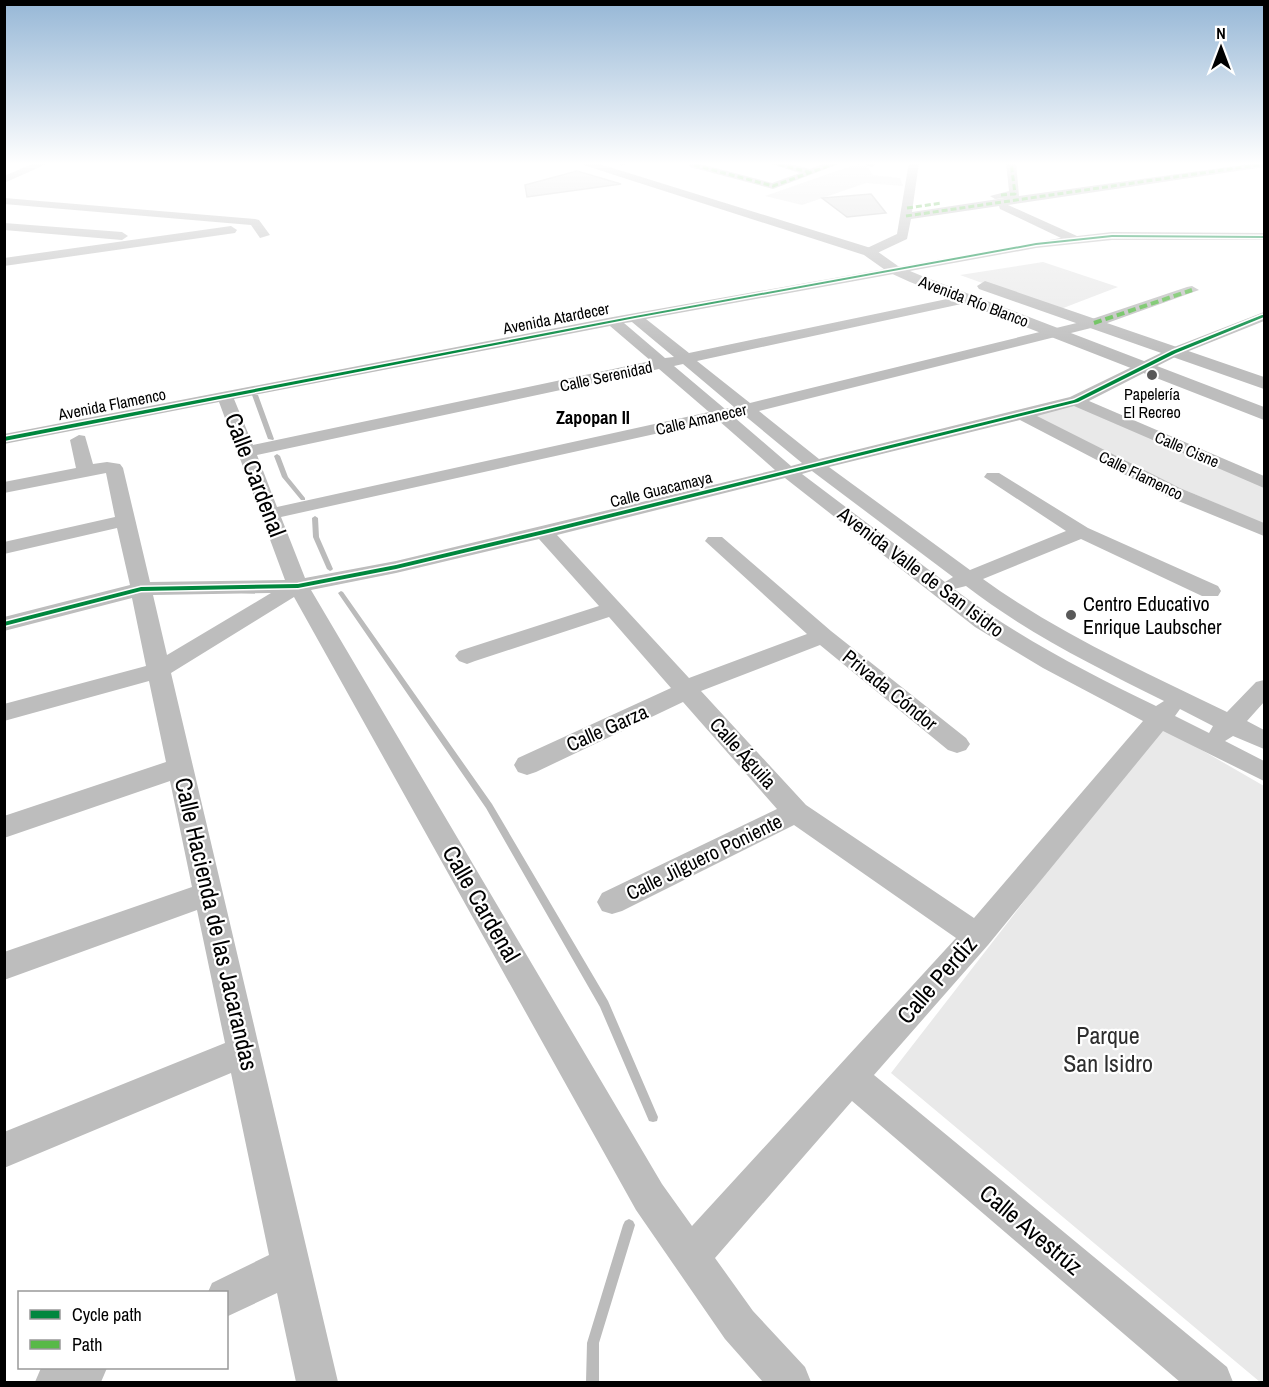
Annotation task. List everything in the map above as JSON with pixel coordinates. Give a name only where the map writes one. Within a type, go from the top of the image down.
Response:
[{"type":"street","points":[[12,227],[162,240]]},
{"type":"street","points":[[4,262],[162,240],[261,231],[258,227]]},
{"type":"street","name":"Avenida Río Blanco","points":[[788,227],[869,252],[893,269],[959,277],[1264,383]]},
{"type":"street","name":"Avenida Río Blanco","points":[[832,227],[888,244],[919,272],[966,299],[1264,414]]},
{"type":"street","points":[[869,252],[903,236],[905,227]]},
{"type":"street","points":[[1047,227],[1074,239]]},
{"type":"street","points":[[4,238],[58,231]]},
{"type":"street","points":[[919,272],[1074,239],[1126,236],[1264,237]]},
{"type":"street","points":[[959,277],[1064,250],[1106,246],[1264,245]]},
{"type":"street","name":"Avenida Atardecer","points":[[225,396],[893,269]]},
{"type":"street","name":"Calle Amanecer","points":[[270,514],[747,409],[1057,333],[1192,290]]},
{"type":"street","name":"Calle Serenidad","points":[[246,452],[966,299]]},
{"type":"street","name":"Calle Guacamaya","points":[[4,624],[141,589],[298,586],[396,567],[544,532],[1076,401],[1174,352],[1264,316]]},
{"type":"street","name":"Avenida Valle de San Isidro","points":[[635,317],[815,465],[1010,609],[1063,641],[1264,740]]},
{"type":"street","name":"Avenida Valle de San Isidro","points":[[613,321],[788,472],[1014,642],[1264,772]]},
{"type":"street","name":"Avenida Flamenco","points":[[4,439],[225,396]]},
{"type":"street","name":"Calle Cardenal","points":[[225,396],[298,586],[649,1197],[739,1325],[790,1383]]},
{"type":"street","name":"Calle Cisne","points":[[1076,401],[1264,483]]},
{"type":"street","name":"Calle Flamenco","points":[[1021,414],[1173,492],[1264,530]]},
{"type":"street","name":"Calle Hacienda de las Jacarandas","points":[[80,440],[99,469],[126,520],[317,1383]]},
{"type":"street","points":[[4,488],[99,469]]},
{"type":"street","points":[[993,477],[1081,532],[1210,591]]},
{"type":"street","points":[[4,548],[126,520]]},
{"type":"street","name":"Calle Águila","points":[[544,532],[796,812],[977,936]]},
{"type":"street","points":[[940,588],[1081,532]]},
{"type":"street","name":"Privada Cóndor","points":[[716,541],[824,636],[957,744]]},
{"type":"street","name":"Calle Guacamaya","points":[[4,713],[159,670],[298,586]]},
{"type":"street","points":[[467,656],[612,609]]},
{"type":"street","name":"Privada Cóndor","points":[[687,690],[701,681],[824,636]]},
{"type":"street","points":[[1210,743],[1264,688]]},
{"type":"street","name":"Calle Garza","points":[[527,765],[687,690]]},
{"type":"street","name":"Calle Perdiz","points":[[690,1257],[977,936],[1177,697]]},
{"type":"street","points":[[4,827],[181,767]]},
{"type":"street","name":"Calle Jilguero Poniente","points":[[612,902],[796,812]]},
{"type":"street","points":[[4,966],[208,893]]},
{"type":"street","points":[[4,1150],[244,1051]]},
{"type":"street","name":"Calle Avestrúz","points":[[851,1078],[1212,1383]]},
{"type":"street","points":[[228,1297],[291,1265]]},
{"type":"street","points":[[56,1383],[84,1369]]},
{"type":"green space","points":[[1043,262],[1118,287],[1058,310],[960,275]]},
{"type":"green space","points":[[1075,405],[1264,486],[1264,524],[1178,487],[1030,417]]},
{"type":"green space","name":"Parque San Isidro","points":[[1160,726],[1264,786],[1264,1382],[1260,1382],[891,1073]]},
{"type":"waterway","points":[[255,395],[271,439]]},
{"type":"waterway","points":[[277,456],[285,477],[303,499]]},
{"type":"waterway","points":[[315,518],[316,537],[330,569]]},
{"type":"waterway","points":[[341,593],[489,806],[604,1004],[653,1117]]},
{"type":"waterway","points":[[592,1382],[593,1343],[629,1225]]},
{"type":"marked path","points":[[1094,323],[1192,290]]},
{"type":"cycle path","points":[[4,439],[635,317],[1036,244],[1112,236],[1264,237]]},
{"type":"cycle path","points":[[4,624],[141,589],[298,586],[396,567],[544,532],[1076,401],[1174,352],[1264,316]]},
{"type":"place","name":"Papelería El Recreo","points":[[1152,375]]},
{"type":"place","name":"Centro Educativo Enrique Laubscher","points":[[1071,615]]},
{"type":"district","name":"Zapopan II","points":[[593,418]]}]
